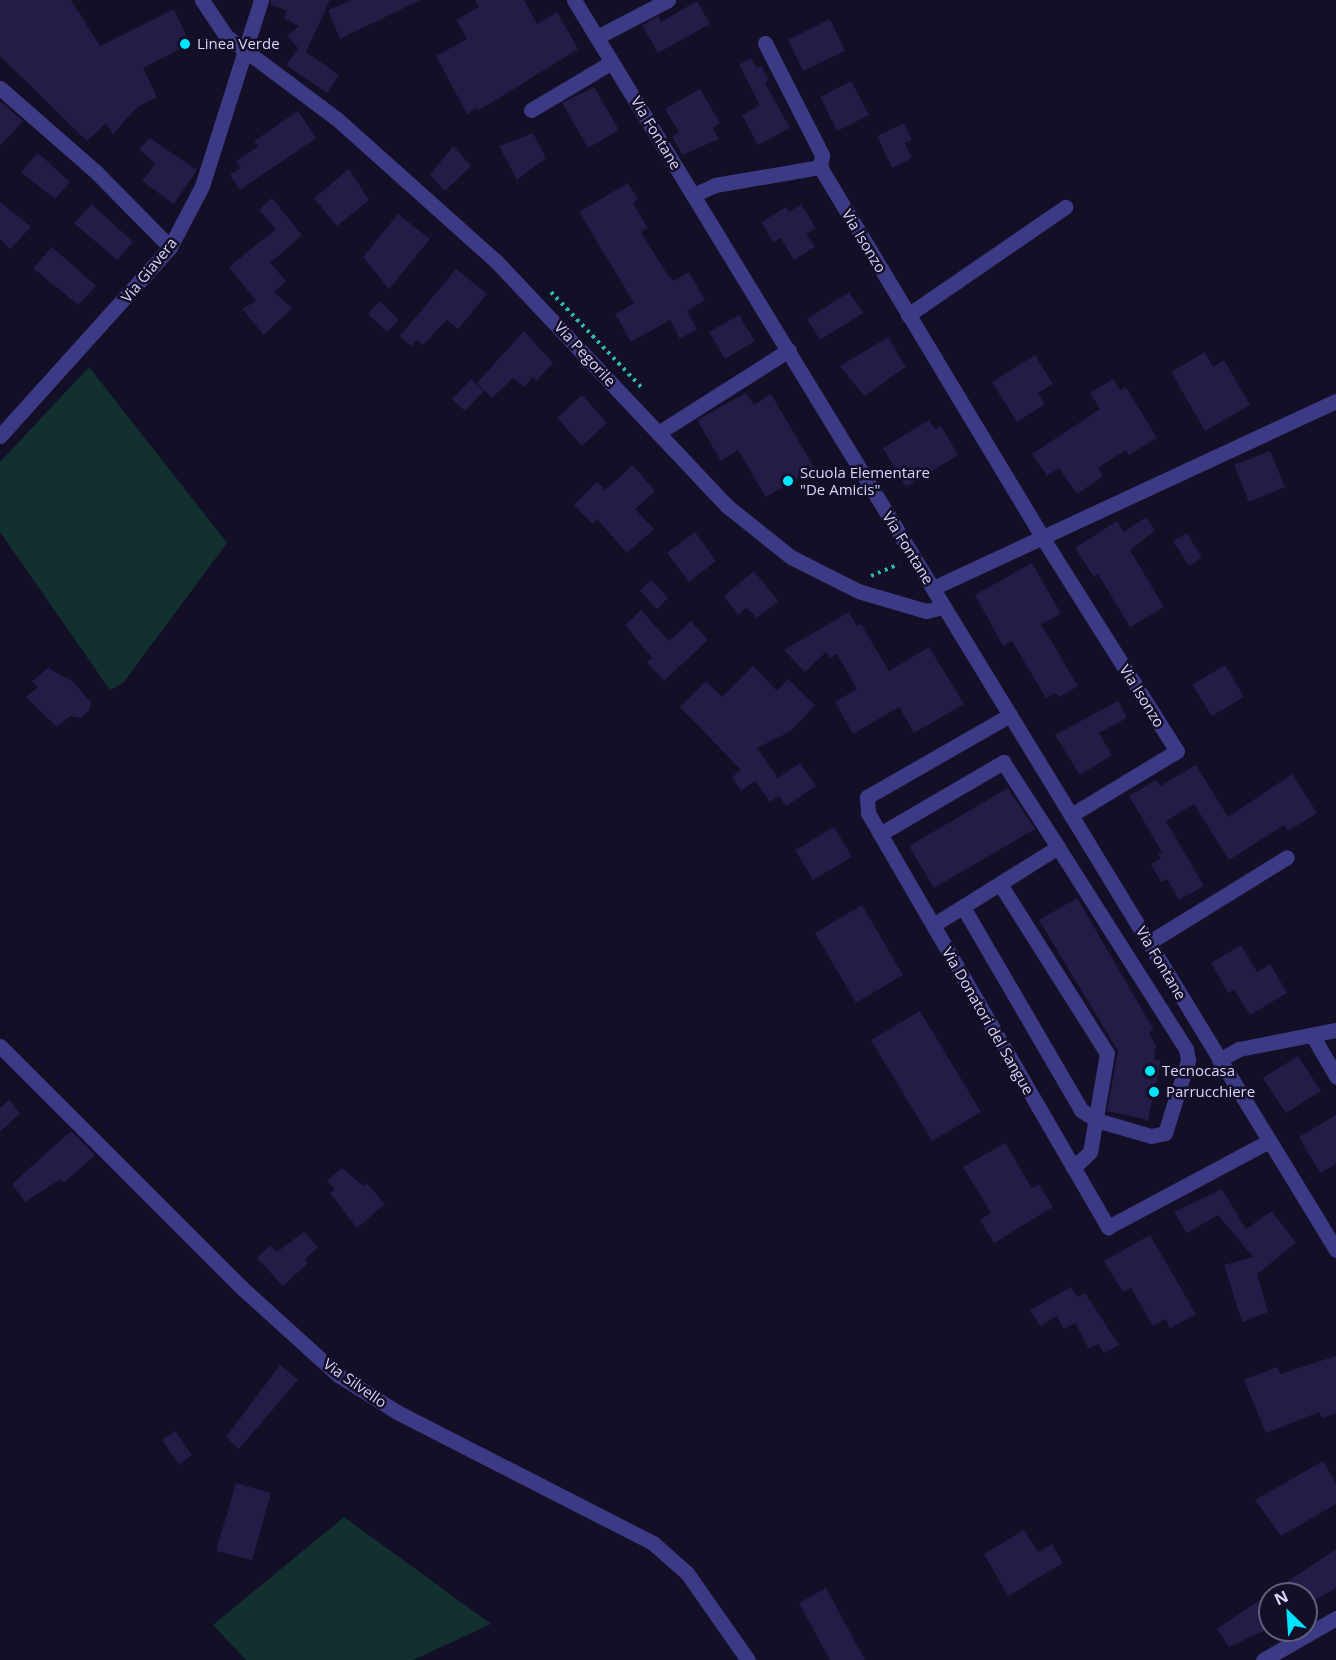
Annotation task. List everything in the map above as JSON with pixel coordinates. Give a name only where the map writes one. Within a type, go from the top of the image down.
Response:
[{"type":"street","name":"Via Pegorile","points":[[202,0],[226,36],[337,119],[535,299],[727,506],[791,557],[858,591],[926,611],[944,607]]},
{"type":"street","name":"Via Giavera","points":[[0,436],[170,247],[202,186],[261,0]]},
{"type":"street","name":"Via Fontane","points":[[574,0],[1336,1250]]},
{"type":"street","points":[[597,37],[668,0]]},
{"type":"street","name":"Via Isonzo","points":[[765,43],[822,155],[820,167],[1041,537],[1177,751],[1071,815]]},
{"type":"street","points":[[531,110],[612,62]]},
{"type":"street","points":[[0,88],[97,173],[170,247]]},
{"type":"street","points":[[693,195],[715,185],[820,167]]},
{"type":"street","points":[[908,315],[1065,207]]},
{"type":"street","points":[[658,432],[789,350]]},
{"type":"street","points":[[933,588],[1336,401]]},
{"type":"street","name":"Via Donatori del Sangue","points":[[1010,715],[867,797],[868,813],[1108,1227],[1269,1141]]},
{"type":"street","points":[[880,834],[1003,762],[1186,1049],[1188,1060],[1165,1133],[1151,1136],[1096,1120],[1081,1110],[963,908]]},
{"type":"street","points":[[933,926],[1058,847]]},
{"type":"street","points":[[1148,943],[1287,857]]},
{"type":"street","points":[[1000,884],[1107,1053],[1090,1152],[1073,1167]]},
{"type":"street","points":[[1219,1060],[1239,1048],[1336,1030]]},
{"type":"street","points":[[1312,1035],[1336,1076]]},
{"type":"street","name":"Via Silvello","points":[[0,1046],[241,1287],[338,1375],[397,1412],[653,1543],[687,1573],[748,1660]]},
{"type":"street","points":[[1263,1660],[1336,1618]]},
{"type":"green space","points":[[89,367],[227,543],[123,683],[110,690],[0,532],[0,462]]},
{"type":"green space","points":[[344,1517],[491,1624],[413,1660],[246,1660],[213,1625]]},
{"type":"building","points":[[0,0],[71,0],[100,46],[174,9],[190,44],[143,68],[157,97],[136,108],[113,134],[106,123],[87,141],[0,56]]},
{"type":"building","points":[[271,0],[330,0],[306,52],[339,75],[327,93],[286,65],[298,48],[287,36],[299,26],[284,18],[287,11],[270,4]]},
{"type":"building","points":[[352,0],[420,0],[340,39],[328,10]]},
{"type":"building","points":[[475,0],[524,0],[537,24],[557,12],[578,49],[478,111],[476,108],[467,114],[436,56],[467,39],[456,20],[479,7]]},
{"type":"building","points":[[697,1],[710,24],[658,53],[642,25],[658,16],[661,22]]},
{"type":"building","points":[[830,19],[845,51],[803,71],[788,40]]},
{"type":"building","points":[[751,58],[757,68],[761,66],[769,80],[765,83],[790,128],[758,145],[742,115],[760,105],[739,65]]},
{"type":"building","points":[[851,81],[869,115],[837,131],[820,97]]},
{"type":"building","points":[[594,87],[619,130],[588,148],[562,103]]},
{"type":"building","points":[[700,89],[720,123],[713,128],[719,139],[682,155],[672,136],[679,132],[665,109]]},
{"type":"building","points":[[0,101],[23,121],[0,146]]},
{"type":"building","points":[[298,111],[316,138],[240,190],[230,175],[241,168],[236,161],[258,147],[254,141]]},
{"type":"building","points":[[904,123],[912,140],[905,143],[912,158],[892,168],[877,136]]},
{"type":"building","points":[[533,133],[546,158],[517,180],[499,146]]},
{"type":"building","points":[[150,138],[197,170],[174,204],[142,181],[155,164],[139,149]]},
{"type":"building","points":[[453,146],[471,166],[445,191],[430,175]]},
{"type":"building","points":[[38,153],[70,182],[55,199],[21,172]]},
{"type":"building","points":[[349,169],[369,200],[337,226],[314,198]]},
{"type":"building","points":[[628,183],[638,199],[633,203],[648,228],[641,232],[667,274],[673,281],[689,272],[705,300],[687,311],[697,329],[680,339],[670,320],[631,342],[615,314],[634,303],[579,212]]},
{"type":"building","points":[[272,198],[302,235],[270,263],[286,281],[274,292],[292,308],[264,335],[242,309],[256,301],[229,267],[276,229],[259,210]]},
{"type":"building","points":[[0,202],[31,227],[10,249],[0,239]]},
{"type":"building","points":[[92,204],[133,242],[117,260],[74,223]]},
{"type":"building","points":[[801,204],[816,228],[806,234],[815,247],[794,260],[781,238],[773,242],[761,222],[786,207],[789,212]]},
{"type":"building","points":[[398,214],[430,239],[389,289],[363,257]]},
{"type":"building","points":[[52,247],[96,286],[78,305],[33,268]]},
{"type":"building","points":[[456,269],[487,294],[458,329],[447,320],[423,345],[418,340],[411,346],[400,336]]},
{"type":"building","points":[[849,292],[863,313],[820,340],[807,319]]},
{"type":"building","points":[[380,301],[399,320],[387,332],[368,314]]},
{"type":"building","points":[[739,315],[755,341],[725,359],[709,332]]},
{"type":"building","points":[[524,331],[553,363],[536,381],[533,377],[524,387],[513,378],[492,398],[477,383]]},
{"type":"building","points":[[888,337],[906,367],[864,396],[840,366]]},
{"type":"building","points":[[1205,352],[1213,367],[1224,360],[1250,405],[1205,431],[1171,372]]},
{"type":"building","points":[[1035,355],[1053,384],[1038,393],[1045,404],[1017,422],[992,382]]},
{"type":"building","points":[[471,379],[484,391],[465,411],[452,399]]},
{"type":"building","points":[[1113,379],[1120,390],[1126,387],[1157,438],[1129,455],[1126,450],[1098,468],[1103,476],[1077,494],[1059,468],[1047,476],[1032,454],[1100,409],[1090,393]]},
{"type":"building","points":[[746,393],[754,405],[771,394],[815,469],[766,497],[738,450],[721,461],[697,420]]},
{"type":"building","points":[[582,395],[607,423],[582,446],[557,418]]},
{"type":"building","points":[[929,420],[935,429],[941,426],[958,455],[906,487],[883,448]]},
{"type":"building","points":[[1270,451],[1285,487],[1249,502],[1234,465]]},
{"type":"building","points":[[633,465],[655,491],[635,509],[654,529],[627,553],[597,519],[592,524],[574,505],[597,482],[605,490]]},
{"type":"building","points":[[1146,517],[1155,530],[1130,550],[1164,607],[1130,627],[1098,574],[1094,577],[1075,548],[1117,521],[1124,532]]},
{"type":"building","points":[[695,532],[716,561],[689,582],[667,553]]},
{"type":"building","points":[[1187,533],[1202,558],[1189,566],[1173,541]]},
{"type":"building","points":[[1032,563],[1061,614],[1041,624],[1078,686],[1060,697],[1055,693],[1046,698],[1012,641],[1003,646],[975,595]]},
{"type":"building","points":[[754,571],[778,601],[757,618],[746,608],[738,615],[724,596]]},
{"type":"building","points":[[651,580],[668,598],[657,609],[640,591]]},
{"type":"building","points":[[641,610],[669,641],[691,621],[708,640],[664,681],[647,662],[652,658],[625,625]]},
{"type":"building","points":[[849,612],[857,626],[861,624],[889,671],[929,647],[964,704],[914,733],[899,707],[853,734],[835,702],[857,689],[837,654],[830,658],[826,652],[805,672],[784,650]]},
{"type":"building","points":[[1225,665],[1244,697],[1212,716],[1192,685]]},
{"type":"building","points":[[753,666],[777,691],[788,679],[815,705],[791,731],[757,748],[778,778],[800,763],[816,786],[786,806],[779,796],[770,802],[755,781],[741,791],[732,777],[741,770],[680,707],[706,681],[722,697]]},
{"type":"building","points":[[48,668],[72,681],[91,702],[89,711],[81,718],[70,716],[57,727],[26,697],[38,687],[32,681]]},
{"type":"building","points":[[1118,701],[1127,718],[1099,733],[1112,755],[1080,775],[1055,735]]},
{"type":"building","points":[[1196,765],[1228,817],[1292,774],[1317,813],[1288,831],[1284,825],[1229,860],[1194,804],[1166,821],[1204,886],[1179,900],[1167,879],[1161,882],[1151,864],[1161,858],[1158,854],[1162,852],[1129,796],[1156,780],[1160,786]]},
{"type":"building","points":[[1008,788],[1035,829],[934,888],[909,846]]},
{"type":"building","points":[[834,827],[852,857],[813,880],[795,850]]},
{"type":"building","points":[[1077,898],[1154,1030],[1149,1033],[1156,1045],[1154,1059],[1161,1061],[1148,1120],[1107,1111],[1118,1051],[1039,920]]},
{"type":"building","points":[[862,905],[903,975],[856,1003],[815,933]]},
{"type":"building","points":[[1241,945],[1257,972],[1270,964],[1287,993],[1250,1015],[1234,989],[1228,993],[1211,963]]},
{"type":"building","points":[[920,1011],[981,1112],[932,1141],[871,1040]]},
{"type":"building","points":[[1298,1056],[1321,1091],[1286,1113],[1263,1078]]},
{"type":"building","points":[[9,1100],[20,1113],[0,1132],[0,1108]]},
{"type":"building","points":[[1336,1115],[1336,1164],[1320,1173],[1299,1137]]},
{"type":"building","points":[[71,1131],[95,1155],[64,1183],[61,1179],[25,1202],[12,1184]]},
{"type":"building","points":[[1005,1143],[1032,1188],[1039,1184],[1053,1207],[994,1243],[980,1220],[991,1213],[963,1167]]},
{"type":"building","points":[[342,1168],[363,1186],[367,1183],[385,1204],[357,1228],[330,1193],[335,1190],[327,1180]]},
{"type":"building","points":[[1222,1189],[1246,1229],[1272,1211],[1296,1243],[1257,1274],[1268,1312],[1242,1322],[1224,1265],[1253,1257],[1218,1215],[1187,1233],[1174,1212]]},
{"type":"building","points":[[304,1232],[318,1247],[305,1259],[308,1263],[283,1286],[257,1258],[271,1245],[277,1252]]},
{"type":"building","points":[[1150,1235],[1196,1314],[1170,1328],[1165,1319],[1153,1326],[1131,1288],[1123,1292],[1104,1261]]},
{"type":"building","points":[[1071,1287],[1077,1297],[1085,1293],[1119,1345],[1104,1353],[1098,1344],[1089,1349],[1075,1323],[1064,1329],[1057,1316],[1040,1326],[1030,1310]]},
{"type":"building","points":[[1336,1356],[1336,1413],[1322,1418],[1319,1412],[1266,1433],[1244,1380],[1277,1367],[1280,1374]]},
{"type":"building","points":[[280,1365],[298,1380],[239,1449],[226,1437]]},
{"type":"building","points":[[175,1431],[192,1455],[179,1465],[162,1440]]},
{"type":"building","points":[[1323,1461],[1336,1483],[1336,1504],[1281,1536],[1255,1500]]},
{"type":"building","points":[[236,1483],[271,1493],[252,1560],[216,1551]]},
{"type":"building","points":[[1024,1530],[1038,1552],[1052,1544],[1063,1563],[1008,1596],[984,1554]]},
{"type":"building","points":[[1336,1549],[1336,1588],[1318,1598],[1318,1582],[1287,1582]]},
{"type":"building","points":[[826,1588],[865,1660],[830,1660],[799,1603]]},
{"type":"building","points":[[1258,1601],[1258,1634],[1229,1647],[1217,1629]]},
{"type":"place","name":"Linea Verde","points":[[185,44]]},
{"type":"place","name":"Scuola Elementare \"De Amicis\"","points":[[788,481]]},
{"type":"place","name":"Tecnocasa","points":[[1150,1071]]},
{"type":"place","name":"Parrucchiere","points":[[1154,1092]]}]
